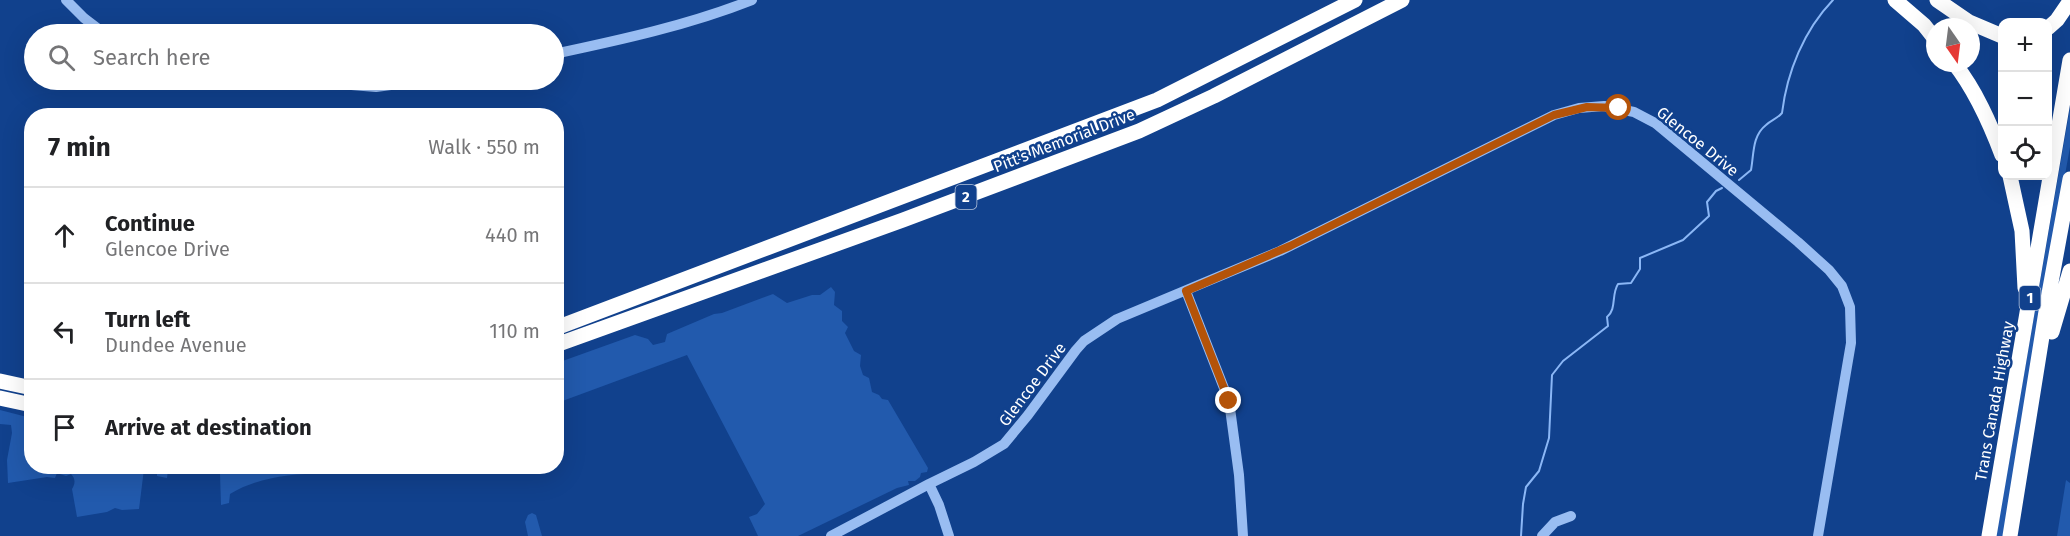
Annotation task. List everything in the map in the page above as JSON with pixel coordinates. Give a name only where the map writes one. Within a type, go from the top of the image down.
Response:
[{"type":"highway","name":"Pitt's Memorial Drive","points":[[564,325],[1157,100],[1355,0]]},
{"type":"highway","name":"Pitt's Memorial Drive","points":[[564,342],[892,224],[1138,130],[1214,96],[1402,0]]},
{"type":"highway","points":[[1895,0],[1926,28]]},
{"type":"highway","points":[[1937,0],[1969,22],[1998,34]]},
{"type":"highway","points":[[2052,25],[2058,20],[2070,1]]},
{"type":"highway","name":"Trans Canada Highway","points":[[1989,536],[2070,60]]},
{"type":"highway","points":[[1961,72],[1990,121],[1998,144]]},
{"type":"highway","name":"1","points":[[2012,536],[2048,299],[2070,179]]},
{"type":"highway","points":[[2011,180],[2022,231],[2025,279],[2022,346]]},
{"type":"highway","points":[[2012,536],[2048,348],[2070,272]]},
{"type":"highway","points":[[0,381],[24,386]]},
{"type":"highway","points":[[0,398],[24,403]]},
{"type":"street","points":[[66,0],[94,24]]},
{"type":"street","points":[[564,52],[626,39],[752,0]]},
{"type":"street","name":"Glencoe Drive","points":[[831,536],[974,462],[1004,444],[1084,341],[1117,319],[1290,246],[1554,115],[1596,106],[1634,112],[1665,130],[1798,242],[1836,277],[1847,296],[1852,320],[1851,343],[1818,536]]},
{"type":"street","points":[[1186,291],[1226,389],[1231,408],[1243,536]]},
{"type":"street","points":[[929,484],[949,536]]},
{"type":"street","points":[[1542,536],[1551,525],[1570,516]]},
{"type":"shaded area","points":[[2070,108],[2070,147],[2003,536],[1996,536]]},
{"type":"shaded area","points":[[831,287],[835,292],[834,305],[842,311],[842,321],[848,327],[845,333],[854,351],[861,355],[860,366],[863,375],[869,378],[872,392],[888,400],[928,468],[927,472],[921,473],[915,481],[908,481],[909,485],[897,488],[798,536],[758,536],[749,517],[757,514],[765,504],[687,355],[564,400],[564,360],[635,335],[648,339],[653,345],[665,342],[667,334],[714,314],[773,294],[787,303],[812,295],[820,295]]},
{"type":"shaded area","points":[[0,410],[24,416],[24,474],[57,474],[55,478],[47,477],[8,483],[7,460],[12,433],[11,425],[0,424]]},
{"type":"shaded area","points":[[71,474],[143,474],[139,509],[115,508],[107,512],[77,517],[72,489],[74,480]]},
{"type":"shaded area","points":[[157,474],[168,474],[167,478],[157,476]]},
{"type":"shaded area","points":[[220,474],[300,474],[271,478],[243,487],[230,494],[229,503],[221,505]]},
{"type":"shaded area","points":[[2066,480],[2070,483],[2070,536],[2057,536]]},
{"type":"shaded area","points":[[532,513],[536,515],[542,536],[528,536],[525,522],[528,515]]},
{"type":"waterway","points":[[1739,180],[1751,170],[1754,146],[1761,129],[1782,113],[1788,82],[1805,38],[1833,0]]},
{"type":"waterway","points":[[1521,536],[1526,487],[1539,471],[1549,438],[1552,375],[1563,361],[1608,326],[1607,317],[1612,310],[1616,288],[1618,284],[1631,283],[1640,269],[1640,258],[1683,240],[1709,216],[1707,202],[1716,191],[1722,188]]},
{"type":"route","points":[[1229,401],[1186,291],[1290,246],[1563,111],[1604,106],[1619,108]]}]
